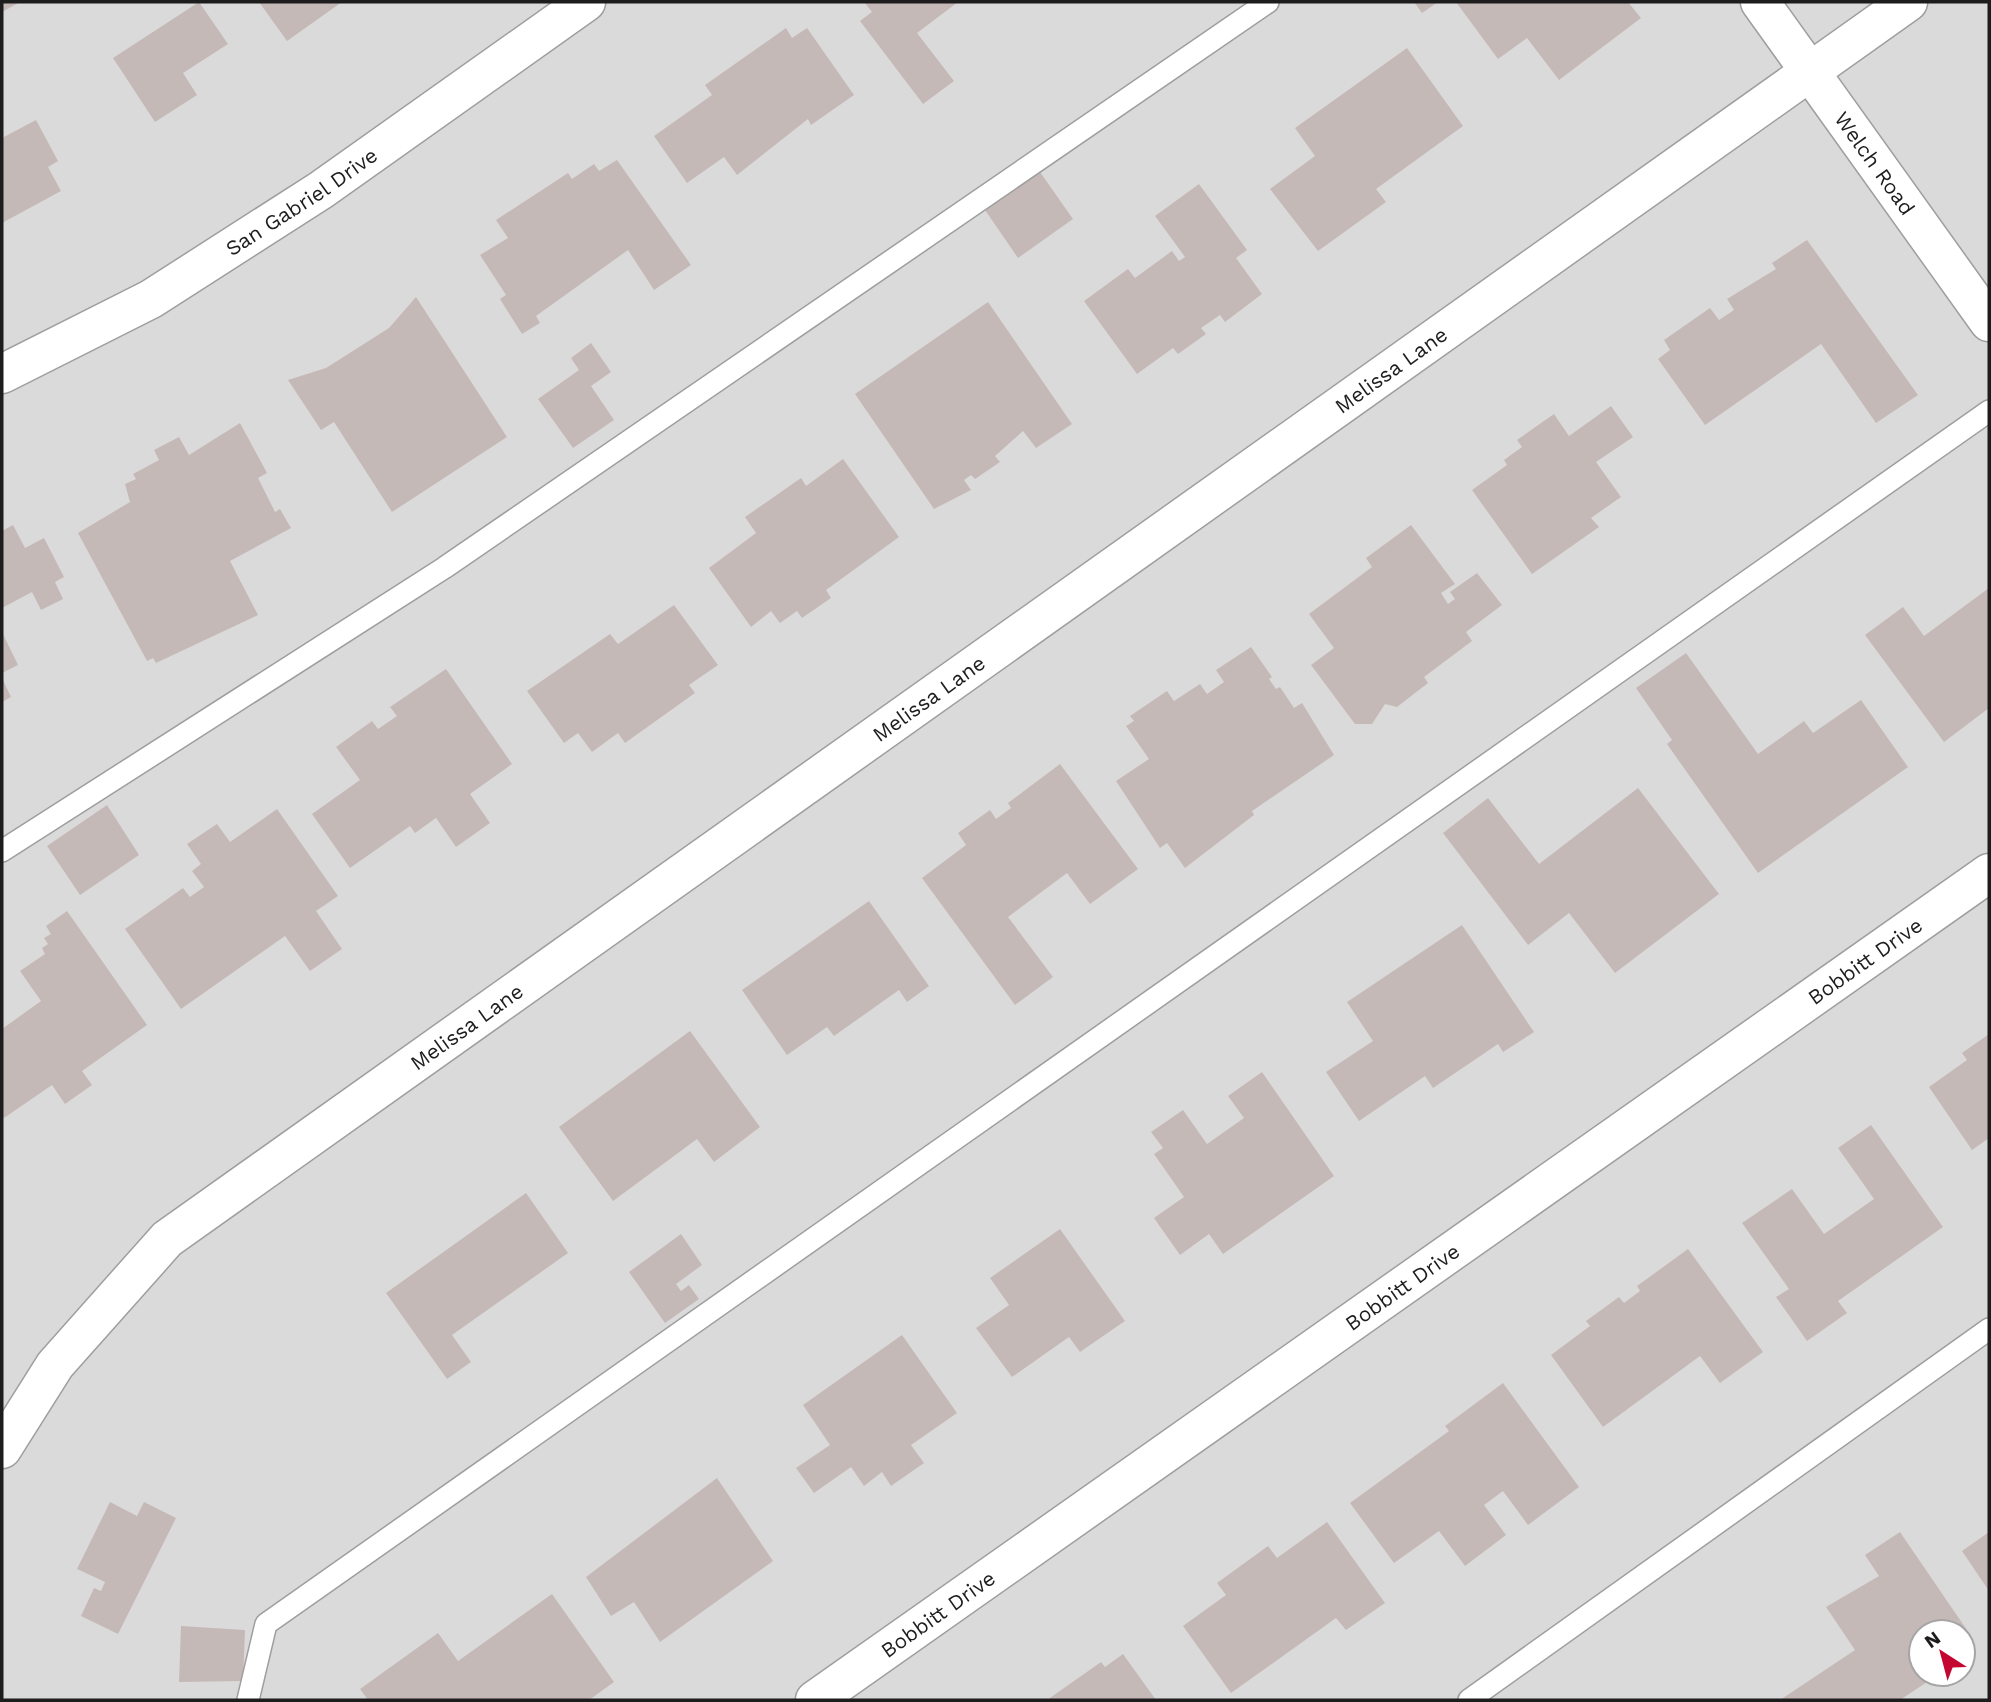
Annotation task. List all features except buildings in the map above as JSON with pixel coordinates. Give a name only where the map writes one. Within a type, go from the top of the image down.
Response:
[{"type":"street","name":"San Gabriel Drive","points":[[2,374],[151,299],[321,190],[586,2]]},
{"type":"street","name":"Welch Road","points":[[1760,2],[1989,323]]},
{"type":"street","name":"Melissa Lane","points":[[2,1449],[55,1366],[167,1238],[1908,2]]},
{"type":"street","name":"Bobbitt Drive","points":[[815,1700],[1989,873]]},
{"type":"lane","points":[[2,851],[444,568],[1269,2]]},
{"type":"lane","points":[[248,1700],[266,1624],[1989,411]]},
{"type":"lane","points":[[1469,1700],[1989,1329]]},
{"type":"shaded area","points":[[2,2],[1989,2],[1989,1700],[2,1700]]}]
